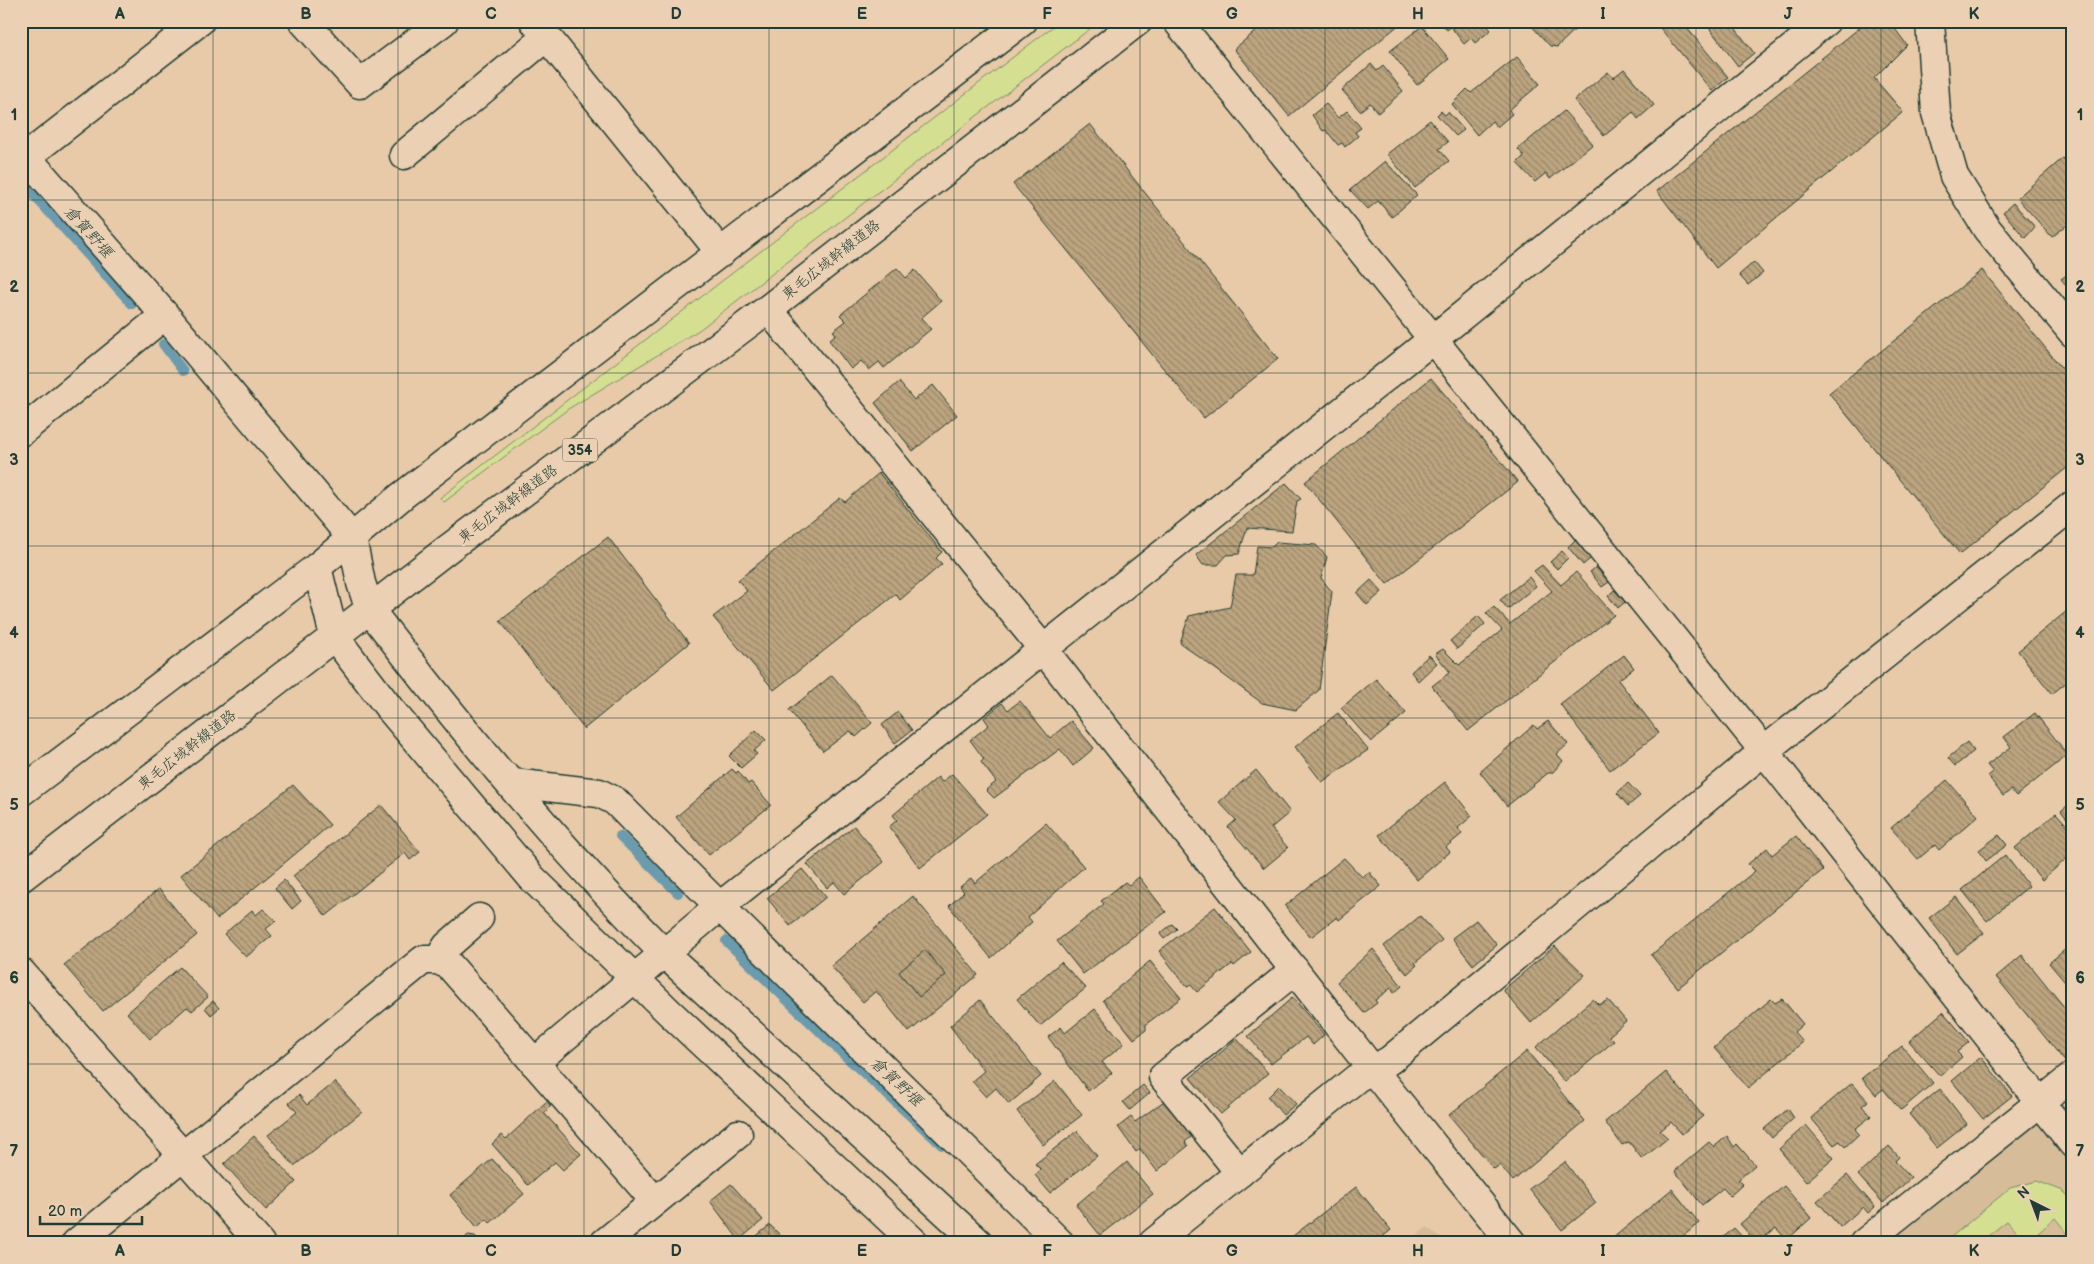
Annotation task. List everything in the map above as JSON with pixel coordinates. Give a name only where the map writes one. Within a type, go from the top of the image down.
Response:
[{"type":"main road","points":[[200,21],[24,154],[165,315],[352,538],[361,583],[370,610],[502,774],[616,906],[664,953],[980,1243]]},
{"type":"main road","points":[[303,21],[360,84],[444,21]]},
{"type":"main road","points":[[21,792],[317,567],[403,495],[1023,21]]},
{"type":"main road","name":"東毛広域幹線道路","points":[[21,878],[457,542],[768,309],[1138,21]]},
{"type":"main road","points":[[1177,21],[1764,751],[2073,1144]]},
{"type":"main road","points":[[534,1063],[719,907],[1826,21]]},
{"type":"main road","points":[[1930,21],[1936,113],[1954,176],[1987,229],[2073,333]]},
{"type":"main road","points":[[404,154],[540,29],[721,253]]},
{"type":"main road","points":[[768,309],[1043,649],[1372,1069],[1512,1243]]},
{"type":"main road","points":[[21,432],[165,315]]},
{"type":"main road","points":[[1153,1243],[1357,1078],[1390,1060],[1764,751],[2073,506]]},
{"type":"main road","points":[[317,567],[334,636],[390,710],[532,878],[634,978],[915,1243]]},
{"type":"main road","points":[[502,774],[513,783],[599,793],[615,800],[719,907],[854,1037],[1060,1243]]},
{"type":"main road","points":[[438,960],[446,946],[479,918]]},
{"type":"main road","points":[[76,1243],[205,1140],[423,960],[438,960],[450,966],[655,1202]]},
{"type":"main road","points":[[1240,1173],[1162,1077],[1295,970]]},
{"type":"main road","points":[[21,972],[260,1243]]},
{"type":"main road","points":[[1864,1243],[2073,1076]]},
{"type":"main road","points":[[604,1243],[738,1134]]},
{"type":"shaded area","points":[[2032,1119],[2044,1122],[2073,1157],[2073,1243],[1884,1243]]},
{"type":"shaded area","points":[[1427,1227],[1447,1243],[1407,1243]]},
{"type":"green space","points":[[1060,21],[1100,21],[699,330],[568,409],[444,502],[440,498]]},
{"type":"green space","points":[[2037,1181],[2063,1191],[2073,1201],[2073,1240],[2055,1218],[2027,1243],[2007,1221],[1979,1243],[1944,1243],[2010,1188]]},
{"type":"building","points":[[1268,21],[1399,21],[1401,23],[1289,116],[1234,49]]},
{"type":"building","points":[[1440,21],[1483,21],[1491,30],[1475,43],[1471,38],[1464,44],[1451,27],[1447,30]]},
{"type":"building","points":[[1584,21],[1557,47],[1550,46],[1528,22]]},
{"type":"building","points":[[1658,21],[1681,21],[1728,77],[1712,91],[1656,23]]},
{"type":"building","points":[[1704,21],[1730,21],[1754,53],[1738,66]]},
{"type":"building","points":[[1868,21],[1889,21],[1907,45],[1874,78],[1903,112],[1716,268],[1657,191]]},
{"type":"building","points":[[1422,26],[1449,59],[1417,85],[1390,51]]},
{"type":"building","points":[[1517,57],[1540,84],[1509,110],[1512,114],[1497,127],[1492,121],[1477,135],[1452,104],[1467,89],[1471,93]]},
{"type":"building","points":[[1371,64],[1377,71],[1383,66],[1403,91],[1378,113],[1370,103],[1360,111],[1342,90]]},
{"type":"building","points":[[1624,69],[1654,105],[1638,119],[1633,112],[1604,136],[1574,100],[1608,72],[1613,78]]},
{"type":"building","points":[[1326,104],[1338,118],[1347,111],[1361,128],[1355,132],[1358,136],[1345,147],[1342,143],[1338,145],[1326,130],[1323,131],[1312,115]]},
{"type":"building","points":[[1441,111],[1445,115],[1448,112],[1464,130],[1456,136],[1437,115]]},
{"type":"building","points":[[1564,111],[1593,144],[1550,179],[1546,173],[1535,182],[1517,163],[1524,156],[1518,149]]},
{"type":"building","points":[[1430,120],[1448,142],[1439,149],[1449,161],[1415,188],[1387,154]]},
{"type":"building","points":[[1090,124],[1278,359],[1204,418],[1013,184]]},
{"type":"building","points":[[2063,158],[2073,169],[2073,229],[2067,225],[2052,237],[2017,198]]},
{"type":"building","points":[[1385,161],[1417,195],[1392,217],[1378,201],[1368,209],[1350,190]]},
{"type":"building","points":[[2013,203],[2035,227],[2025,238],[2003,212]]},
{"type":"building","points":[[1754,262],[1763,273],[1748,285],[1739,275]]},
{"type":"building","points":[[897,268],[906,278],[915,270],[941,301],[921,318],[931,329],[884,368],[879,362],[869,370],[861,361],[851,369],[829,340],[836,334],[833,331],[846,321],[840,315]]},
{"type":"building","points":[[1982,270],[2073,382],[2073,463],[1960,554],[1829,393]]},
{"type":"building","points":[[2073,270],[2073,293],[2061,279]]},
{"type":"building","points":[[1431,378],[1518,482],[1387,584],[1305,482]]},
{"type":"building","points":[[899,382],[914,400],[933,385],[957,415],[913,451],[875,403]]},
{"type":"building","points":[[879,473],[942,552],[936,558],[942,564],[900,600],[896,594],[774,690],[713,617],[747,591],[738,580],[840,498],[845,502]]},
{"type":"building","points":[[1286,483],[1301,499],[1297,501],[1292,531],[1247,528],[1239,554],[1227,555],[1218,565],[1203,565],[1196,555]]},
{"type":"building","points":[[608,537],[689,643],[584,729],[500,621]]},
{"type":"building","points":[[1575,540],[1591,558],[1583,565],[1568,547]]},
{"type":"building","points":[[1277,542],[1316,545],[1327,557],[1321,578],[1332,592],[1319,690],[1296,710],[1262,703],[1180,643],[1189,616],[1230,607],[1236,575],[1253,575],[1257,546],[1272,547]]},
{"type":"building","points":[[1562,551],[1568,558],[1557,569],[1550,562]]},
{"type":"building","points":[[1542,565],[1561,585],[1576,572],[1614,615],[1468,731],[1432,686],[1450,672],[1435,654],[1443,649],[1459,665],[1502,630],[1486,613],[1494,607],[1510,624],[1552,591],[1534,571]]},
{"type":"building","points":[[1596,567],[1609,582],[1602,587],[1590,572]]},
{"type":"building","points":[[1529,577],[1536,586],[1508,609],[1500,600]]},
{"type":"building","points":[[1371,580],[1382,592],[1367,605],[1357,593]]},
{"type":"building","points":[[1614,590],[1625,602],[1618,608],[1608,596]]},
{"type":"building","points":[[2073,606],[2073,677],[2052,694],[2018,651]]},
{"type":"building","points":[[1478,616],[1485,624],[1457,649],[1450,641]]},
{"type":"building","points":[[1429,655],[1437,663],[1418,681],[1411,672]]},
{"type":"building","points":[[1624,655],[1634,668],[1618,680],[1659,733],[1610,770],[1560,704]]},
{"type":"building","points":[[832,675],[872,723],[856,737],[850,731],[823,751],[789,710]]},
{"type":"building","points":[[1376,679],[1406,713],[1371,742],[1341,708]]},
{"type":"building","points":[[1020,701],[1050,738],[1071,721],[1094,748],[1073,766],[1060,749],[994,798],[986,790],[996,782],[981,762],[984,759],[970,740],[989,725],[984,718],[1002,703],[1008,710]]},
{"type":"building","points":[[898,712],[912,730],[895,743],[882,725]]},
{"type":"building","points":[[1338,713],[1368,750],[1322,782],[1295,747]]},
{"type":"building","points":[[2035,713],[2068,755],[2016,796],[2011,790],[2003,796],[1988,776],[1993,772],[1987,765],[2011,747],[2004,737]]},
{"type":"building","points":[[1548,721],[1568,744],[1557,754],[1563,761],[1552,773],[1548,773],[1507,806],[1480,772],[1534,725],[1537,729]]},
{"type":"building","points":[[756,730],[766,740],[754,751],[757,754],[741,768],[729,756]]},
{"type":"building","points":[[1967,742],[1974,751],[1955,766],[1948,758]]},
{"type":"building","points":[[732,769],[736,773],[738,771],[748,784],[751,782],[771,805],[709,855],[676,817]]},
{"type":"building","points":[[1256,770],[1290,812],[1271,828],[1288,848],[1264,868],[1228,827],[1236,820],[1219,802]]},
{"type":"building","points":[[952,774],[987,814],[920,868],[889,827],[897,820],[893,815],[938,777],[942,782]]},
{"type":"building","points":[[1947,780],[1978,816],[1939,850],[1935,845],[1918,859],[1891,828]]},
{"type":"building","points":[[1445,782],[1472,816],[1458,828],[1462,834],[1446,847],[1450,852],[1417,880],[1379,835]]},
{"type":"building","points":[[1628,783],[1640,796],[1628,806],[1617,793]]},
{"type":"building","points":[[293,785],[330,825],[217,919],[181,875]]},
{"type":"building","points":[[2073,801],[2073,826],[2061,811]]},
{"type":"building","points":[[381,805],[420,852],[410,860],[405,853],[326,916],[293,876]]},
{"type":"building","points":[[2056,813],[2073,832],[2073,853],[2042,880],[2015,848]]},
{"type":"building","points":[[1046,823],[1084,867],[1028,917],[1032,922],[991,958],[949,906],[964,892],[960,887],[971,878],[975,883]]},
{"type":"building","points":[[854,826],[884,862],[844,894],[834,882],[827,888],[807,864]]},
{"type":"building","points":[[1999,835],[2007,845],[1986,861],[1979,850]]},
{"type":"building","points":[[1796,836],[1823,870],[1678,988],[1651,955],[1755,871],[1748,864],[1767,848],[1772,855]]},
{"type":"building","points":[[2005,855],[2029,886],[1987,921],[1962,890]]},
{"type":"building","points":[[1344,858],[1362,877],[1369,872],[1381,886],[1339,920],[1337,917],[1311,937],[1285,906]]},
{"type":"building","points":[[802,869],[826,897],[790,926],[767,898]]},
{"type":"building","points":[[1139,877],[1166,912],[1083,974],[1057,941],[1104,904],[1101,901],[1125,882],[1129,885]]},
{"type":"building","points":[[284,880],[301,901],[292,909],[275,888]]},
{"type":"building","points":[[159,889],[197,935],[103,1011],[64,965]]},
{"type":"building","points":[[913,896],[978,975],[909,1032],[876,991],[863,1002],[831,966]]},
{"type":"building","points":[[1956,897],[1984,933],[1957,954],[1929,918]]},
{"type":"building","points":[[1215,907],[1251,952],[1234,966],[1232,964],[1197,992],[1191,985],[1187,987],[1159,951]]},
{"type":"building","points":[[263,909],[276,921],[266,929],[272,936],[246,957],[224,934],[252,910],[256,915]]},
{"type":"building","points":[[1420,916],[1442,940],[1415,963],[1417,965],[1407,974],[1384,946]]},
{"type":"building","points":[[1476,920],[1497,945],[1473,965],[1452,938]]},
{"type":"building","points":[[1172,924],[1177,929],[1164,939],[1160,934]]},
{"type":"building","points":[[2073,943],[2073,986],[2070,988],[2049,963]]},
{"type":"building","points":[[1555,946],[1585,975],[1531,1023],[1503,990]]},
{"type":"building","points":[[1373,949],[1402,986],[1394,993],[1391,988],[1375,1000],[1377,1003],[1364,1013],[1337,982]]},
{"type":"building","points":[[925,950],[946,975],[919,997],[899,972]]},
{"type":"building","points":[[2022,955],[2073,1018],[2073,1060],[2067,1064],[1996,977]]},
{"type":"building","points":[[1150,961],[1181,998],[1146,1024],[1146,1030],[1134,1039],[1103,1000]]},
{"type":"building","points":[[1061,962],[1086,988],[1040,1026],[1017,999]]},
{"type":"building","points":[[180,967],[208,997],[192,1011],[187,1007],[150,1039],[127,1013]]},
{"type":"building","points":[[1293,997],[1324,1035],[1313,1045],[1306,1037],[1271,1064],[1248,1036]]},
{"type":"building","points":[[1593,999],[1599,1005],[1608,1000],[1626,1021],[1609,1036],[1614,1041],[1565,1082],[1536,1047]]},
{"type":"building","points":[[1771,999],[1775,1003],[1782,999],[1803,1024],[1794,1032],[1803,1042],[1748,1088],[1714,1048]]},
{"type":"building","points":[[980,1000],[1041,1076],[1009,1104],[996,1088],[986,1097],[972,1081],[984,1071],[950,1026]]},
{"type":"building","points":[[213,1001],[219,1008],[211,1015],[205,1008]]},
{"type":"building","points":[[1095,1009],[1124,1044],[1102,1062],[1112,1073],[1088,1091],[1048,1037],[1061,1027],[1065,1033]]},
{"type":"building","points":[[1943,1012],[1969,1042],[1957,1052],[1962,1057],[1940,1076],[1909,1041]]},
{"type":"building","points":[[1237,1039],[1268,1073],[1221,1114],[1190,1078]]},
{"type":"building","points":[[1902,1046],[1933,1083],[1901,1110],[1883,1089],[1876,1095],[1862,1078]]},
{"type":"building","points":[[1527,1051],[1585,1121],[1513,1181],[1500,1165],[1494,1169],[1449,1115]]},
{"type":"building","points":[[1981,1057],[2012,1096],[1983,1119],[1952,1081]]},
{"type":"building","points":[[1666,1072],[1703,1116],[1682,1134],[1671,1122],[1660,1131],[1668,1138],[1642,1159],[1629,1142],[1622,1145],[1605,1122]]},
{"type":"building","points":[[1055,1081],[1082,1115],[1043,1145],[1017,1111]]},
{"type":"building","points":[[335,1082],[362,1112],[294,1166],[268,1135],[297,1112],[289,1103],[299,1095],[307,1105]]},
{"type":"building","points":[[1852,1083],[1868,1101],[1862,1106],[1871,1116],[1855,1129],[1859,1134],[1845,1147],[1840,1141],[1834,1145],[1811,1118]]},
{"type":"building","points":[[1143,1085],[1150,1093],[1130,1110],[1123,1102]]},
{"type":"building","points":[[1279,1086],[1296,1104],[1283,1115],[1268,1097]]},
{"type":"building","points":[[1940,1089],[1967,1124],[1937,1148],[1909,1114]]},
{"type":"building","points":[[1171,1096],[1198,1131],[1185,1142],[1188,1146],[1157,1171],[1140,1149],[1136,1152],[1118,1127],[1131,1117],[1135,1122]]},
{"type":"building","points":[[547,1101],[551,1106],[544,1113],[581,1154],[563,1170],[555,1162],[528,1185],[492,1144],[502,1135],[506,1139]]},
{"type":"building","points":[[1788,1109],[1794,1118],[1772,1138],[1764,1129]]},
{"type":"building","points":[[1806,1125],[1834,1158],[1806,1182],[1779,1149]]},
{"type":"building","points":[[1077,1131],[1097,1156],[1050,1193],[1035,1175],[1041,1170],[1035,1164]]},
{"type":"building","points":[[254,1136],[296,1182],[266,1210],[224,1164]]},
{"type":"building","points":[[1727,1136],[1734,1147],[1737,1144],[1755,1165],[1738,1180],[1743,1184],[1730,1196],[1723,1188],[1702,1205],[1675,1171],[1709,1142],[1714,1147]]},
{"type":"building","points":[[1889,1146],[1899,1157],[1895,1161],[1911,1178],[1883,1203],[1858,1175]]},
{"type":"building","points":[[492,1159],[524,1194],[490,1223],[487,1219],[477,1227],[450,1195]]},
{"type":"building","points":[[1127,1162],[1153,1194],[1100,1235],[1076,1205]]},
{"type":"building","points":[[1565,1162],[1596,1203],[1562,1230],[1529,1189]]},
{"type":"building","points":[[1847,1175],[1875,1207],[1868,1213],[1863,1207],[1840,1227],[1817,1201]]},
{"type":"building","points":[[731,1184],[763,1220],[739,1240],[710,1201]]},
{"type":"building","points":[[1784,1186],[1811,1218],[1787,1240],[1776,1228],[1757,1243],[1740,1224]]},
{"type":"building","points":[[1356,1187],[1391,1230],[1375,1243],[1284,1243]]},
{"type":"building","points":[[1672,1189],[1699,1223],[1675,1243],[1607,1243]]},
{"type":"building","points":[[770,1225],[785,1240],[790,1237],[794,1243],[748,1243]]},
{"type":"building","points":[[1734,1228],[1748,1243],[1717,1243]]},
{"type":"building","points":[[468,1235],[475,1236],[482,1243],[460,1243]]},
{"type":"waterway","name":"倉賀野堰","points":[[21,181],[132,304]]},
{"type":"waterway","name":"倉賀野堰","points":[[163,344],[183,371]]},
{"type":"waterway","name":"倉賀野堰","points":[[620,836],[678,893]]},
{"type":"waterway","name":"倉賀野堰","points":[[726,941],[841,1052],[942,1145]]}]
